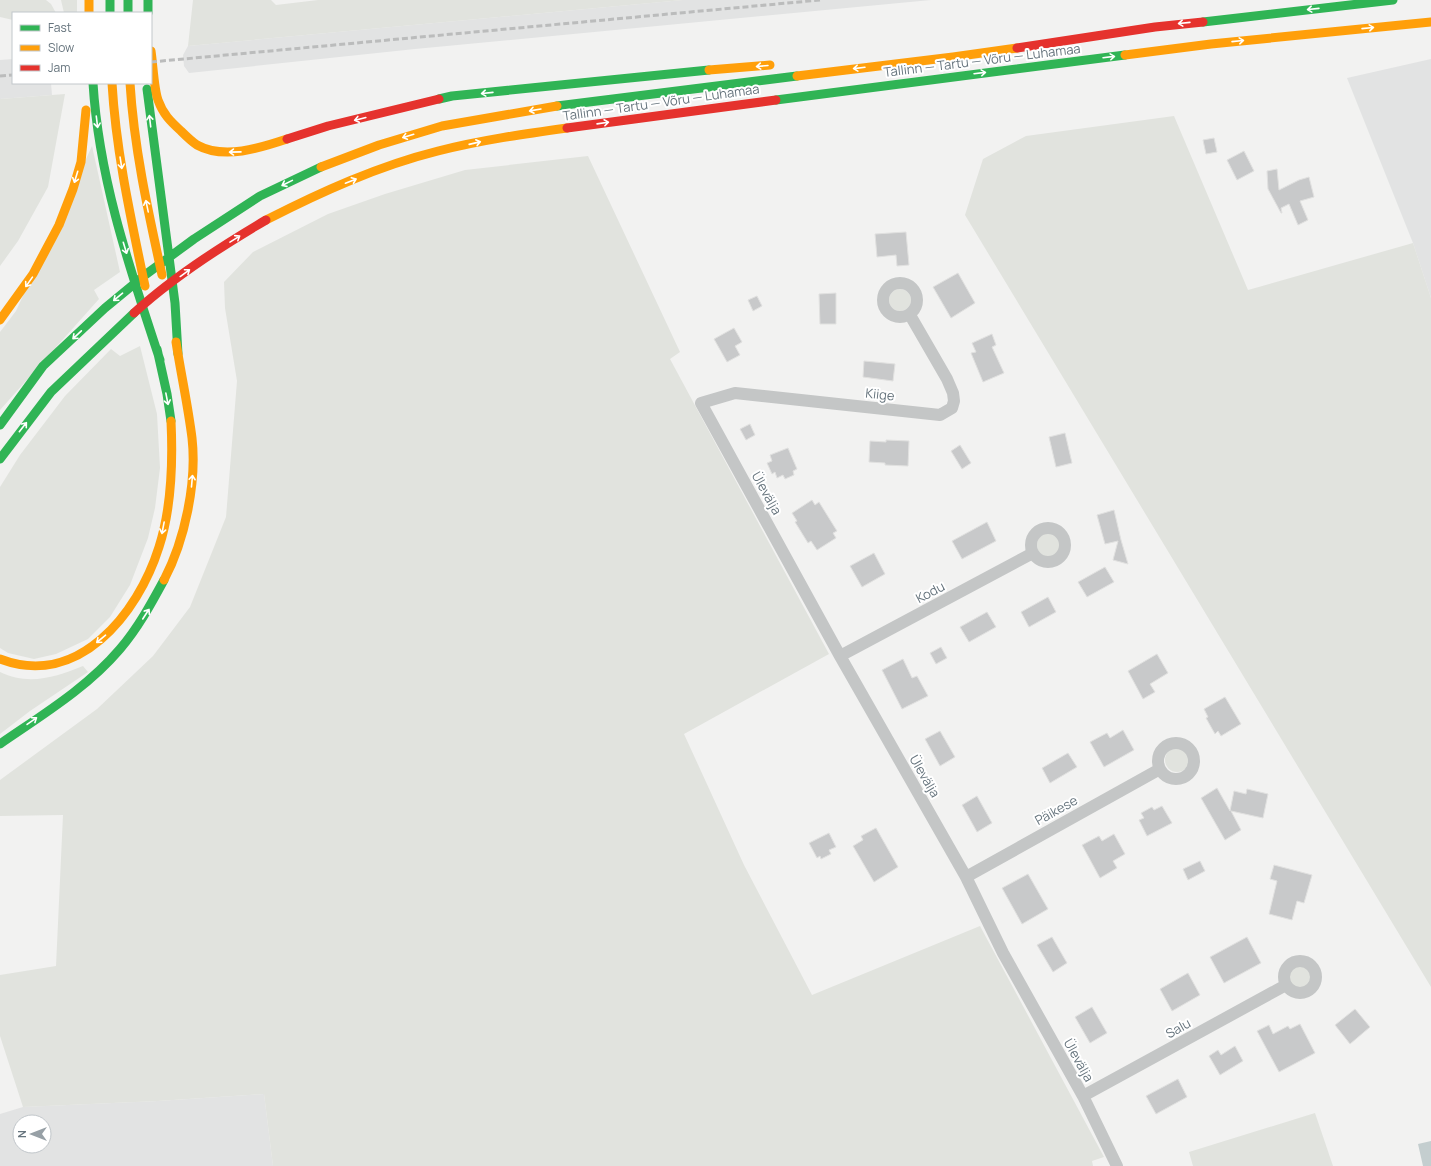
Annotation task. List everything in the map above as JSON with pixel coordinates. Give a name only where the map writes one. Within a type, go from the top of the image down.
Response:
[{"type":"main road","points":[[89,0],[89,12]]},
{"type":"main road","points":[[110,0],[110,12]]},
{"type":"main road","points":[[128,0],[128,12]]},
{"type":"main road","points":[[148,0],[148,12]]},
{"type":"main road","name":"Tallinn — Tartu — Võru — Luhamaa","points":[[0,425],[43,366],[105,308],[145,275],[194,239],[260,196],[312,171],[379,145],[442,126],[558,106],[953,57],[1155,27],[1393,0]]},
{"type":"main road","name":"Tallinn — Tartu — Võru — Luhamaa","points":[[0,459],[51,392],[148,300],[202,260],[265,220],[322,192],[437,151],[500,137],[720,107],[1211,44],[1431,22]]},
{"type":"main road","points":[[932,50],[953,57]]},
{"type":"main road","points":[[152,59],[157,98],[166,117],[191,141],[200,146],[213,150],[233,152],[253,150],[328,126],[452,96],[651,75],[782,64]]},
{"type":"main road","points":[[0,320],[38,268],[49,249],[70,200],[81,163],[88,84]]},
{"type":"main road","points":[[93,84],[99,141],[108,190],[160,360]]},
{"type":"main road","points":[[0,659],[8,663],[29,666],[52,665],[80,655],[102,639],[120,620],[139,591],[154,561],[163,532],[170,492],[172,460],[171,420],[125,189],[118,144],[112,84]]},
{"type":"main road","points":[[0,744],[55,706],[96,674],[120,649],[146,614],[168,573],[184,528],[190,501],[193,469],[192,439],[178,354],[145,193],[134,131],[130,102],[130,84]]},
{"type":"main road","points":[[147,84],[156,164],[175,303],[178,354]]},
{"type":"street","name":"Kiige","points":[[701,403],[735,393],[940,415],[952,408],[954,401],[953,393],[948,379],[910,315]]},
{"type":"street","name":"Ülevälja","points":[[701,403],[840,656],[966,877],[1003,953],[1083,1096],[1117,1166]]},
{"type":"street","name":"Kodu","points":[[840,656],[1033,553]]},
{"type":"street","name":"Päikese","points":[[966,877],[1160,769]]},
{"type":"street","name":"Salu","points":[[1083,1096],[1286,985]]},
{"type":"shaded area","points":[[0,0],[46,0],[51,4],[55,12],[12,12],[12,20],[0,17]]},
{"type":"shaded area","points":[[61,0],[77,0],[77,12],[64,12]]},
{"type":"shaded area","points":[[193,0],[271,0],[276,5],[318,0],[683,0],[188,46]]},
{"type":"shaded area","points":[[683,0],[931,0],[415,49],[189,73],[184,66],[183,55],[188,46]]},
{"type":"shaded area","points":[[12,59],[12,84],[51,84],[52,95],[0,99],[0,60]]},
{"type":"shaded area","points":[[1431,59],[1431,298],[1413,243],[1347,78]]},
{"type":"shaded area","points":[[65,94],[48,187],[18,241],[0,266],[0,99]]},
{"type":"shaded area","points":[[1174,116],[1248,290],[1413,243],[1431,298],[1431,987],[965,215],[983,159],[1026,136]]},
{"type":"shaded area","points":[[92,146],[120,272],[94,290],[99,299],[0,410],[0,332],[16,311]]},
{"type":"shaded area","points":[[588,156],[680,352],[670,359],[829,654],[684,734],[744,865],[812,995],[980,926],[1104,1157],[1092,1161],[1093,1166],[273,1166],[264,1094],[158,1101],[23,1107],[0,1036],[0,975],[56,966],[63,815],[0,816],[0,780],[97,709],[153,656],[190,607],[226,517],[237,381],[225,308],[224,282],[253,252],[328,214],[385,194],[465,170]]},
{"type":"shaded area","points":[[900,289],[908,292],[911,300],[908,308],[900,311],[892,308],[889,300],[892,292]]},
{"type":"shaded area","points":[[140,346],[157,414],[160,468],[155,508],[148,538],[130,585],[110,617],[88,639],[56,654],[34,659],[8,653],[0,648],[0,487],[20,455],[65,396],[111,349],[120,356]]},
{"type":"shaded area","points":[[1049,533],[1054,534],[1060,540],[1060,550],[1054,556],[1049,557],[1044,556],[1038,550],[1037,545],[1038,540],[1044,534]]},
{"type":"shaded area","points":[[83,666],[88,672],[30,711],[0,734],[0,672],[21,679],[32,679],[63,674]]},
{"type":"shaded area","points":[[1177,748],[1185,752],[1189,760],[1185,768],[1177,772],[1169,768],[1165,760],[1169,752]]},
{"type":"shaded area","points":[[1300,965],[1308,969],[1312,977],[1308,985],[1300,989],[1292,985],[1288,977],[1292,969]]},
{"type":"shaded area","points":[[264,1094],[273,1166],[0,1166],[0,1114],[23,1107],[158,1101]]},
{"type":"shaded area","points":[[1315,1113],[1333,1166],[1193,1166],[1189,1152]]},
{"type":"shaded area","points":[[1431,1141],[1431,1166],[1423,1166],[1418,1144]]},
{"type":"building","points":[[1214,138],[1217,152],[1206,154],[1203,140]]},
{"type":"building","points":[[1244,151],[1254,171],[1237,180],[1227,160]]},
{"type":"building","points":[[1277,169],[1279,190],[1299,180],[1309,177],[1314,197],[1300,201],[1308,220],[1298,225],[1289,204],[1281,208],[1281,213],[1268,189],[1267,171]]},
{"type":"building","points":[[906,232],[909,265],[897,266],[896,255],[877,257],[875,234]]},
{"type":"building","points":[[958,273],[975,303],[951,318],[933,287]]},
{"type":"building","points":[[836,293],[836,324],[820,324],[819,294]]},
{"type":"building","points":[[757,296],[762,306],[753,311],[748,300]]},
{"type":"building","points":[[734,328],[742,342],[735,346],[740,355],[727,362],[714,339]]},
{"type":"building","points":[[992,334],[996,345],[992,347],[1004,373],[983,382],[971,353],[976,352],[972,343]]},
{"type":"building","points":[[864,361],[895,364],[893,381],[863,377]]},
{"type":"building","points":[[750,424],[755,435],[746,440],[740,429]]},
{"type":"building","points":[[1065,433],[1072,463],[1056,467],[1049,437]]},
{"type":"building","points":[[886,440],[909,441],[908,466],[885,465],[885,463],[869,462],[870,441],[886,442]]},
{"type":"building","points":[[960,445],[971,463],[962,469],[951,451]]},
{"type":"building","points":[[788,448],[797,469],[793,471],[794,475],[785,479],[783,475],[777,478],[775,472],[772,474],[767,463],[772,461],[770,455]]},
{"type":"building","points":[[812,500],[815,505],[819,502],[837,531],[833,533],[836,538],[817,550],[811,541],[808,543],[795,522],[797,521],[792,513]]},
{"type":"building","points":[[1114,510],[1128,564],[1113,560],[1118,541],[1105,544],[1097,515]]},
{"type":"building","points":[[987,522],[996,541],[962,559],[952,541]]},
{"type":"building","points":[[874,553],[885,574],[862,587],[850,566]]},
{"type":"building","points":[[1105,567],[1114,582],[1087,597],[1078,582]]},
{"type":"building","points":[[1048,597],[1056,612],[1029,627],[1021,612]]},
{"type":"building","points":[[987,612],[996,627],[969,642],[960,627]]},
{"type":"building","points":[[941,647],[947,658],[936,664],[930,653]]},
{"type":"building","points":[[1157,654],[1168,673],[1150,684],[1155,692],[1143,699],[1128,671]]},
{"type":"building","points":[[903,659],[912,678],[917,676],[928,696],[902,709],[882,670]]},
{"type":"building","points":[[1225,697],[1241,724],[1221,736],[1218,731],[1215,734],[1206,718],[1208,717],[1204,709]]},
{"type":"building","points":[[1123,730],[1134,750],[1104,767],[1090,742],[1107,733],[1110,738]]},
{"type":"building","points":[[940,731],[955,757],[940,766],[925,739]]},
{"type":"building","points":[[1068,753],[1077,767],[1050,783],[1042,768]]},
{"type":"building","points":[[1217,788],[1230,811],[1234,791],[1246,794],[1247,789],[1268,794],[1263,818],[1231,811],[1241,830],[1225,840],[1201,798]]},
{"type":"building","points":[[977,796],[992,823],[977,832],[962,805]]},
{"type":"building","points":[[1162,806],[1172,823],[1147,836],[1139,820],[1144,818],[1141,813],[1152,807],[1154,810]]},
{"type":"building","points":[[876,828],[898,867],[874,882],[853,846],[863,840],[861,836]]},
{"type":"building","points":[[829,833],[836,847],[829,850],[831,854],[821,859],[820,856],[817,858],[809,843]]},
{"type":"building","points":[[1114,834],[1125,854],[1113,861],[1117,868],[1100,878],[1082,845],[1099,836],[1102,841]]},
{"type":"building","points":[[1200,861],[1205,871],[1188,880],[1183,869]]},
{"type":"building","points":[[1274,865],[1312,875],[1304,903],[1297,901],[1292,920],[1269,914],[1277,881],[1270,879]]},
{"type":"building","points":[[1028,874],[1048,909],[1022,924],[1002,888]]},
{"type":"building","points":[[1052,937],[1067,963],[1053,972],[1037,945]]},
{"type":"building","points":[[1247,937],[1261,963],[1224,983],[1210,957]]},
{"type":"building","points":[[1188,973],[1200,995],[1172,1011],[1160,989]]},
{"type":"building","points":[[1092,1007],[1107,1033],[1090,1043],[1075,1017]]},
{"type":"building","points":[[1355,1009],[1370,1027],[1350,1044],[1335,1025]]},
{"type":"building","points":[[1300,1024],[1315,1053],[1279,1072],[1257,1031],[1269,1025],[1273,1034],[1288,1026],[1290,1029]]},
{"type":"building","points":[[1235,1046],[1243,1061],[1220,1075],[1209,1056],[1218,1050],[1221,1055]]},
{"type":"building","points":[[1178,1079],[1187,1097],[1156,1114],[1146,1096]]},
{"type":"railway","points":[[152,62],[820,0]]},
{"type":"railway","points":[[0,76],[12,75]]},
{"type":"traffic: fast","points":[[110,0],[110,12]]},
{"type":"traffic: fast","points":[[128,0],[128,12]]},
{"type":"traffic: fast","points":[[148,0],[148,12]]},
{"type":"traffic: fast","points":[[1203,22],[1393,0]]},
{"type":"traffic: fast","points":[[776,100],[1125,55]]},
{"type":"traffic: fast","points":[[439,99],[452,96],[709,70]]},
{"type":"traffic: fast","points":[[557,106],[797,76]]},
{"type":"traffic: fast","points":[[93,84],[96,119],[109,189],[127,258],[160,360]]},
{"type":"traffic: fast","points":[[147,89],[175,303],[178,354]]},
{"type":"traffic: fast","points":[[0,425],[43,366],[105,308],[145,275],[194,239],[260,196],[321,167]]},
{"type":"traffic: fast","points":[[0,459],[51,392],[134,313]]},
{"type":"traffic: fast","points":[[157,349],[167,394],[171,421]]},
{"type":"traffic: fast","points":[[0,744],[79,689],[107,663],[133,633],[164,580]]},
{"type":"traffic: slow","points":[[89,0],[89,12]]},
{"type":"traffic: slow","points":[[1125,55],[1211,44],[1431,22]]},
{"type":"traffic: slow","points":[[797,76],[1017,48]]},
{"type":"traffic: slow","points":[[152,59],[156,90],[160,105],[170,120],[197,145],[219,152],[230,152],[254,149],[287,139]]},
{"type":"traffic: slow","points":[[709,70],[770,65]]},
{"type":"traffic: slow","points":[[112,84],[117,134],[129,211],[145,286]]},
{"type":"traffic: slow","points":[[130,84],[138,155],[162,275]]},
{"type":"traffic: slow","points":[[321,167],[379,145],[442,126],[557,106]]},
{"type":"traffic: slow","points":[[0,320],[33,274],[59,225],[73,189],[81,162],[86,110]]},
{"type":"traffic: slow","points":[[266,220],[350,181],[416,157],[486,140],[567,128]]},
{"type":"traffic: slow","points":[[164,580],[178,547],[183,529],[188,510],[193,473],[192,438],[189,414],[176,342]]},
{"type":"traffic: slow","points":[[0,659],[28,666],[55,664],[79,654],[101,639],[120,620],[136,597],[149,572],[163,532],[167,516],[171,485],[171,421]]},
{"type":"traffic: jam","points":[[1017,48],[1155,27],[1203,22]]},
{"type":"traffic: jam","points":[[287,139],[328,126],[439,99]]},
{"type":"traffic: jam","points":[[567,128],[776,100]]},
{"type":"traffic: jam","points":[[134,313],[197,263],[266,220]]}]
